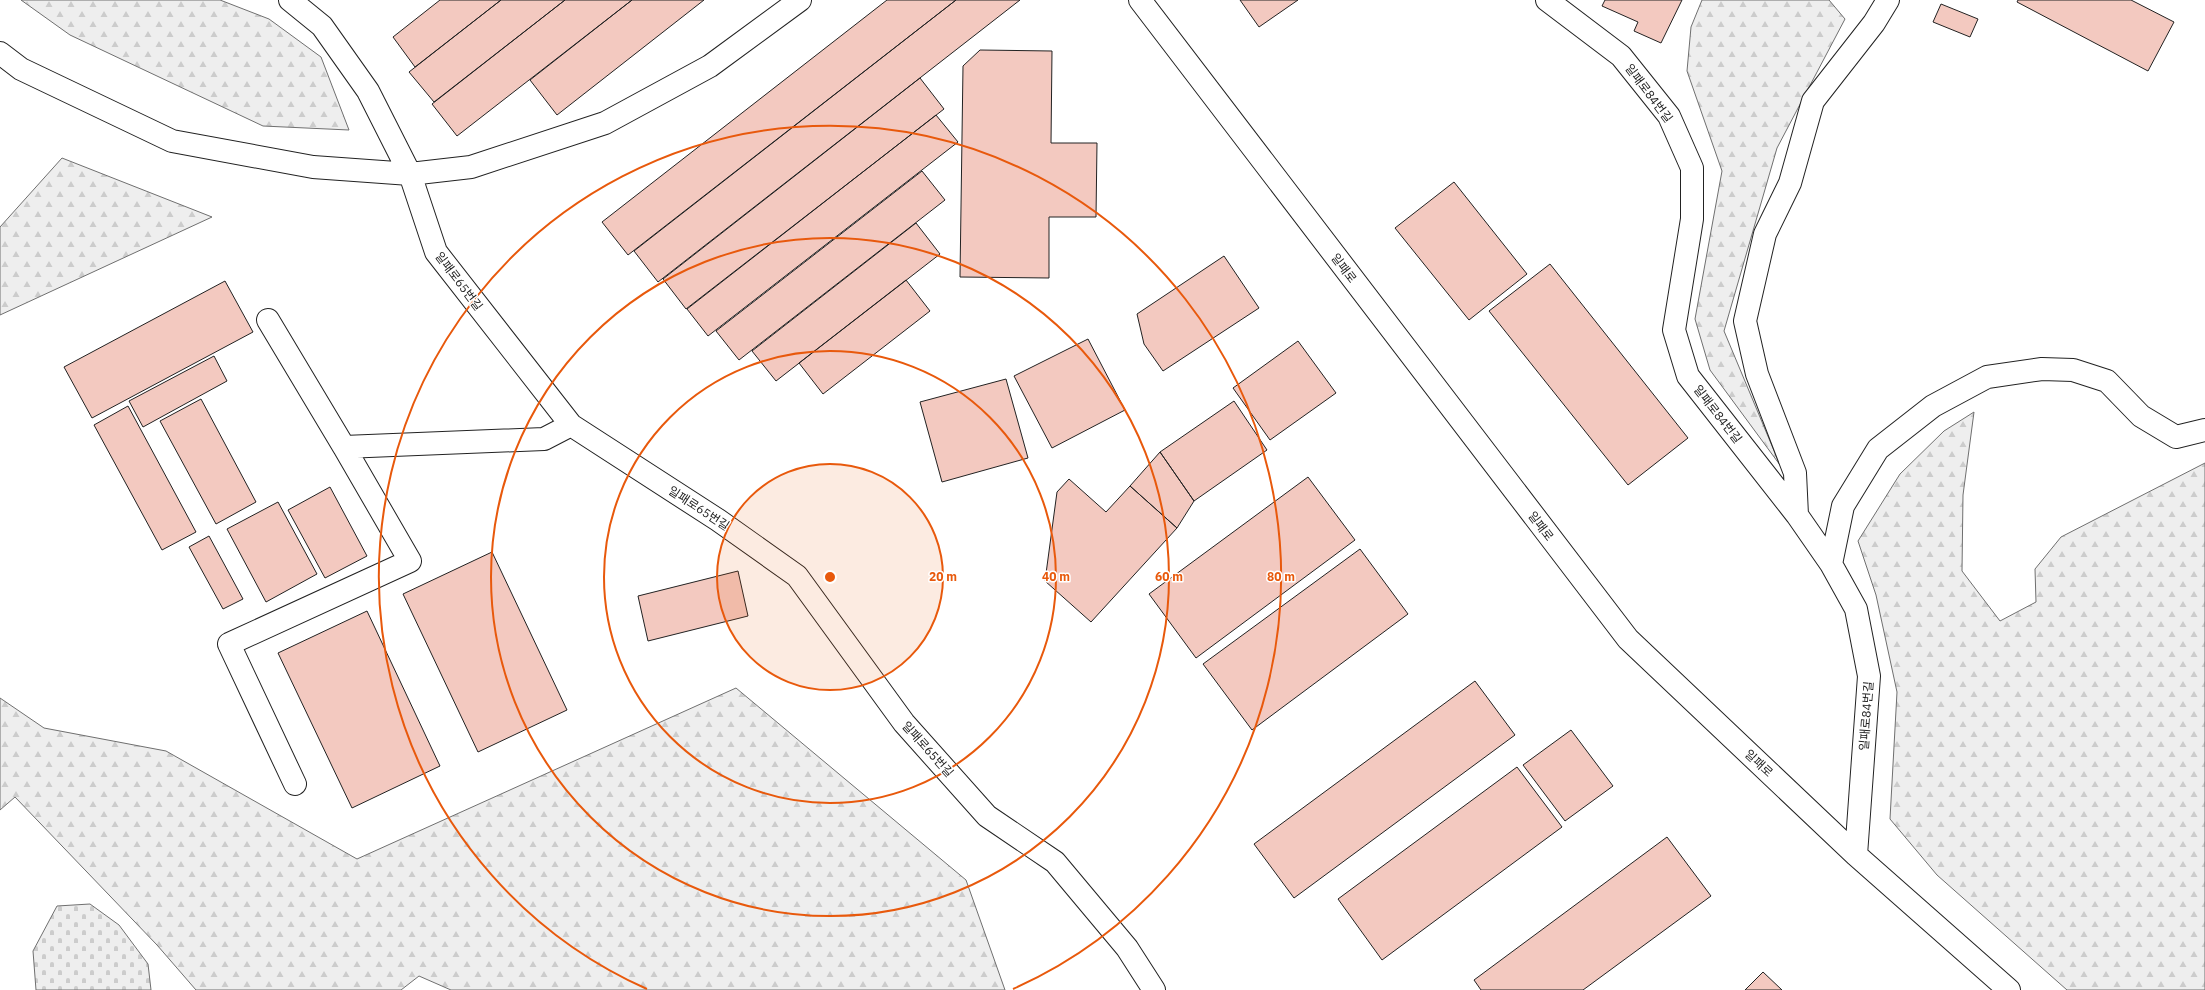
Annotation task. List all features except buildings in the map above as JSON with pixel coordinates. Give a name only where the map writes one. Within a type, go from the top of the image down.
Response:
[{"type":"street","name":"일패로65번길","points":[[290,0],[322,26],[368,91],[410,174],[436,252],[571,425],[718,520],[797,576],[904,723],[987,816],[1055,862],[1127,948],[1154,990]]},
{"type":"street","points":[[0,53],[21,69],[172,142],[313,166],[410,174],[471,166],[605,123],[710,66],[800,0]]},
{"type":"street","name":"일패로","points":[[1140,0],[1628,639],[1856,855],[2009,990]]},
{"type":"street","name":"일패로84번길","points":[[1547,0],[1621,56],[1669,116],[1692,168],[1692,218],[1674,330],[1688,376],[1798,515],[1831,564],[1856,609],[1869,676],[1856,855]]},
{"type":"street","points":[[1798,515],[1796,473],[1757,374],[1745,321],[1765,234],[1790,183],[1813,101],[1874,23],[1888,0]]},
{"type":"street","points":[[268,320],[344,446],[410,561],[229,644],[295,784]]},
{"type":"street","points":[[1831,564],[1843,506],[1878,449],[1933,406],[1987,377],[2042,369],[2074,370],[2107,381],[2141,416],[2176,437],[2205,430]]},
{"type":"street","points":[[344,446],[544,439],[571,425]]},
{"type":"green space","points":[[21,0],[220,0],[269,19],[321,57],[349,130],[263,126],[70,35]]},
{"type":"green space","points":[[1702,0],[1829,0],[1845,19],[1777,148],[1724,331],[1780,465],[1710,370],[1695,319],[1722,171],[1687,71],[1691,27]]},
{"type":"green space","points":[[62,158],[212,217],[0,315],[0,227]]},
{"type":"green space","points":[[1974,412],[1963,495],[1962,571],[2000,621],[2036,602],[2035,569],[2061,537],[2205,463],[2205,990],[2067,990],[1937,875],[1890,819],[1897,692],[1876,595],[1858,541],[1900,474],[1944,431]]},
{"type":"green space","points":[[736,688],[966,880],[1005,990],[451,990],[419,976],[401,990],[196,990],[157,945],[15,797],[0,810],[0,698],[44,728],[166,751],[357,859]]},
{"type":"green space","points":[[90,904],[119,925],[148,964],[151,990],[36,990],[33,951],[57,906]]}]
